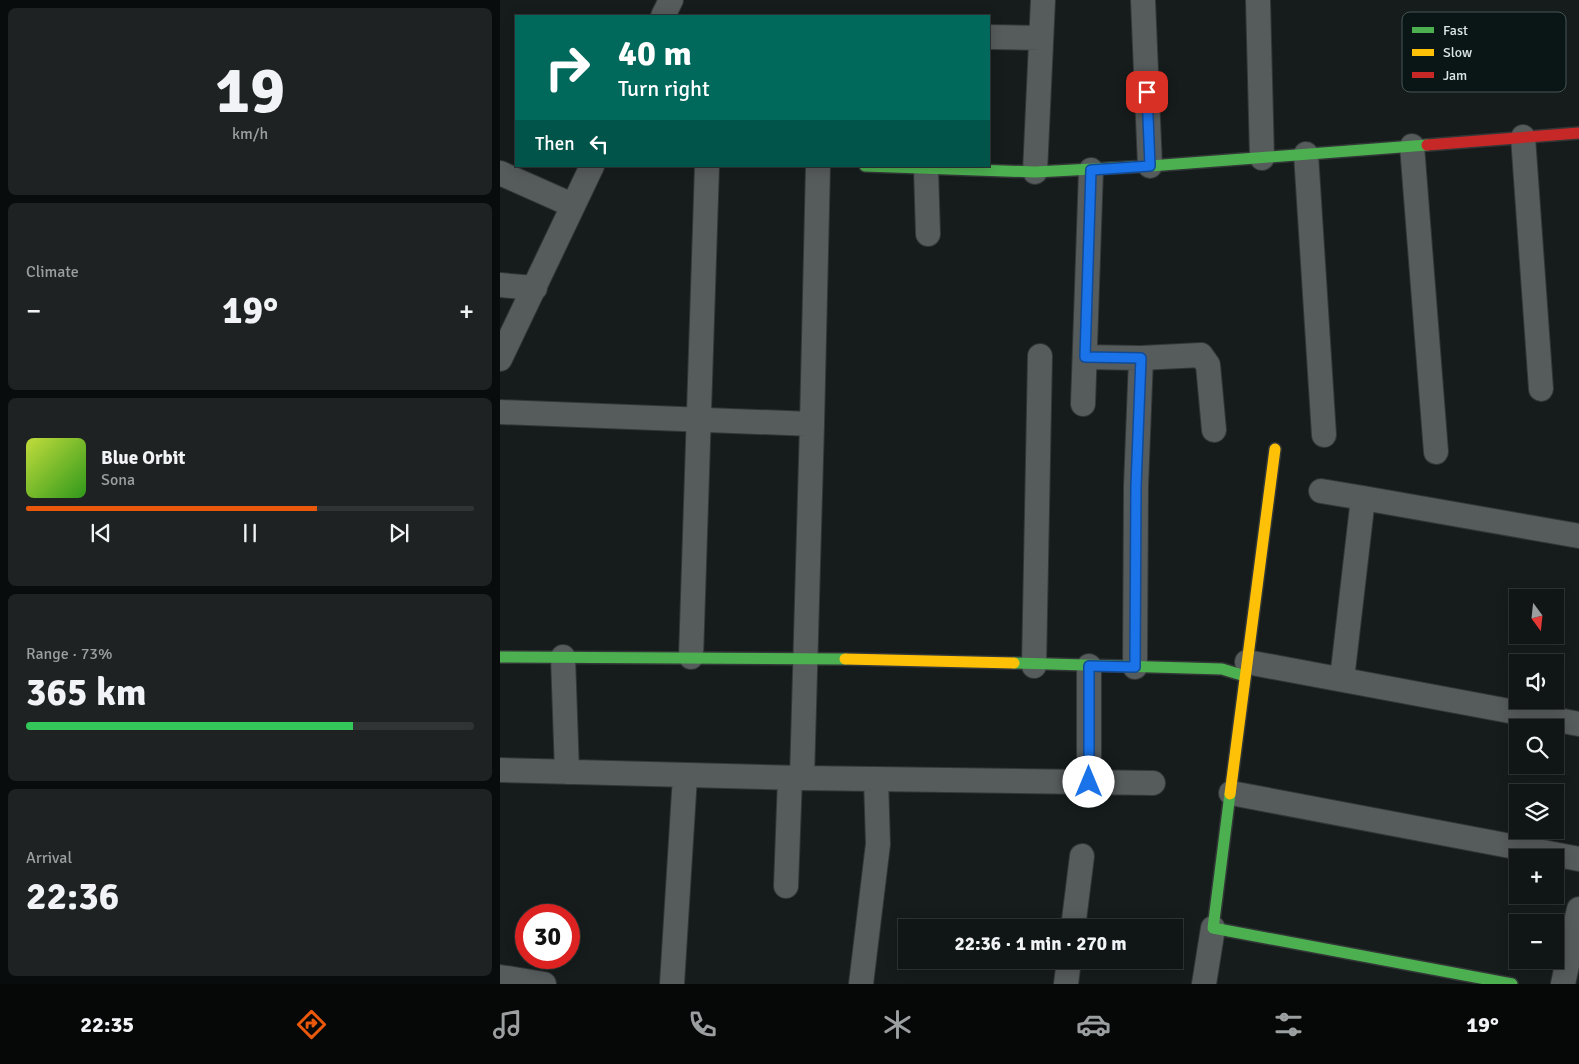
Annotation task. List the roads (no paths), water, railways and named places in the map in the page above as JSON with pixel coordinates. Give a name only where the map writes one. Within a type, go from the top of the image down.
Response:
[{"type":"street","points":[[664,15],[671,0]]},
{"type":"street","points":[[1034,172],[1042,0]]},
{"type":"street","points":[[1144,0],[1150,166]]},
{"type":"street","points":[[1258,0],[1262,158]]},
{"type":"street","points":[[990,37],[1041,38]]},
{"type":"street","points":[[901,167],[1034,172],[1091,170],[1579,133]]},
{"type":"street","points":[[1523,137],[1540,390]]},
{"type":"street","points":[[1412,146],[1436,452]]},
{"type":"street","points":[[1306,154],[1324,435]]},
{"type":"street","points":[[500,359],[591,167]]},
{"type":"street","points":[[691,657],[707,167]]},
{"type":"street","points":[[786,886],[806,658],[818,167]]},
{"type":"street","points":[[926,169],[928,234]]},
{"type":"street","points":[[1083,404],[1091,170]]},
{"type":"street","points":[[500,173],[572,205]]},
{"type":"street","points":[[500,285],[535,288]]},
{"type":"street","points":[[1085,357],[1141,358],[1201,355],[1208,365],[1214,430]]},
{"type":"street","points":[[1034,666],[1040,356]]},
{"type":"street","points":[[1135,667],[1136,486],[1141,358]]},
{"type":"street","points":[[500,412],[812,424]]},
{"type":"street","points":[[1204,984],[1213,928],[1275,449]]},
{"type":"street","points":[[1321,491],[1579,536]]},
{"type":"street","points":[[1342,679],[1363,498]]},
{"type":"street","points":[[500,656],[806,658],[1034,666],[1246,669],[1342,679],[1579,724]]},
{"type":"street","points":[[563,657],[567,772]]},
{"type":"street","points":[[1089,666],[1089,782]]},
{"type":"street","points":[[500,770],[685,776],[1153,783]]},
{"type":"street","points":[[672,984],[685,776]]},
{"type":"street","points":[[861,984],[878,844],[876,779]]},
{"type":"street","points":[[1230,793],[1579,859]]},
{"type":"street","points":[[1075,919],[1082,856]]},
{"type":"street","points":[[1563,984],[1579,909]]},
{"type":"street","points":[[1213,928],[1512,984]]},
{"type":"street","points":[[1066,984],[1068,969]]},
{"type":"street","points":[[500,977],[544,984]]}]
